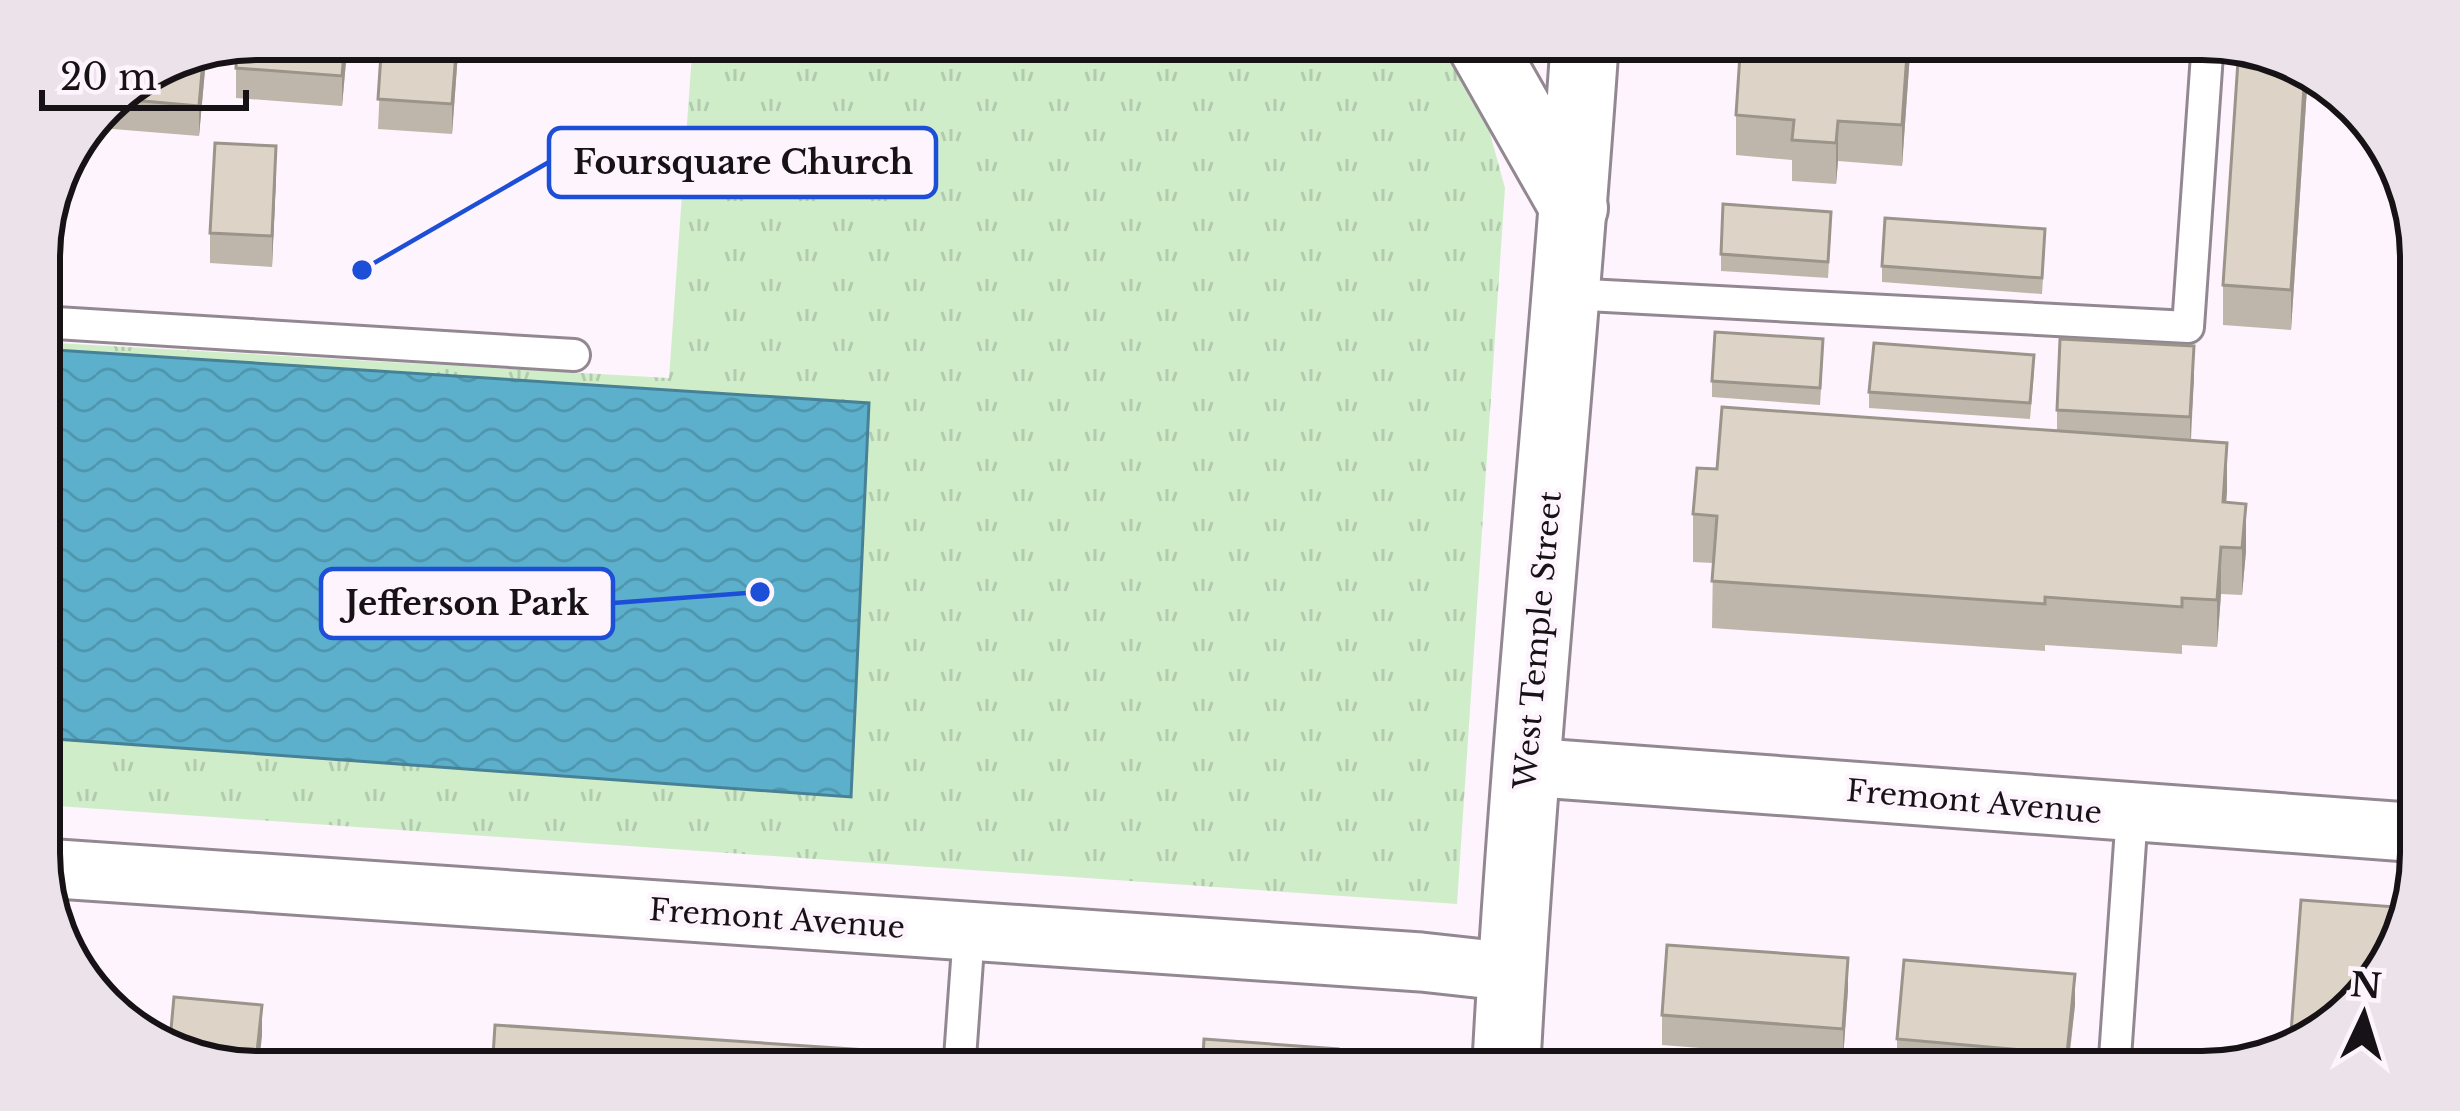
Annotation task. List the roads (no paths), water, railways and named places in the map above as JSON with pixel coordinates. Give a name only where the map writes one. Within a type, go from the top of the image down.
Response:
[{"type":"street","points":[[1490,60],[1574,208]]},
{"type":"street","name":"West Temple Street","points":[[1507,1051],[1584,60]]},
{"type":"street","name":"Fremont Avenue","points":[[1527,767],[2400,832]]},
{"type":"street","name":"Fremont Avenue","points":[[61,869],[1511,972]]},
{"type":"lane","points":[[1568,294],[2188,327],[2207,60]]},
{"type":"lane","points":[[60,323],[574,355]]},
{"type":"lane","points":[[2115,1051],[2132,814]]},
{"type":"lane","points":[[961,1051],[969,933]]},
{"type":"water","points":[[60,350],[869,403],[851,797],[60,739]]},
{"type":"place","name":"Foursquare Church","points":[[362,270]]},
{"type":"place","name":"Jefferson Park","points":[[760,592]]}]
